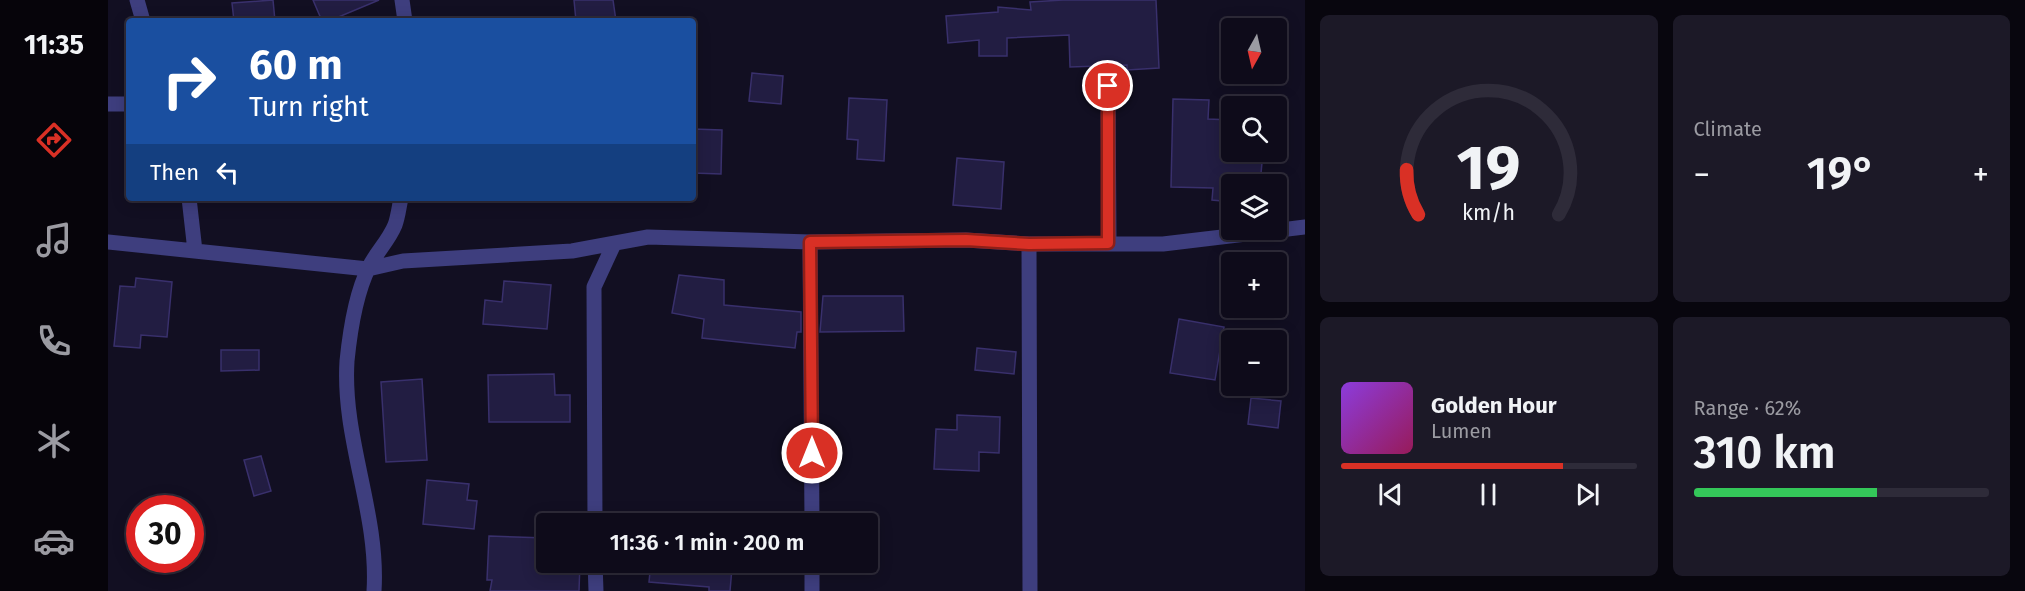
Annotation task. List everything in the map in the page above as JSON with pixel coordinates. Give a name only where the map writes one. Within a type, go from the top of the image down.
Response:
[{"type":"street","points":[[136,0],[142,18]]},
{"type":"street","points":[[402,0],[405,18]]},
{"type":"street","points":[[1108,86],[1108,243]]},
{"type":"street","points":[[108,104],[126,104]]},
{"type":"street","points":[[189,201],[195,251]]},
{"type":"street","points":[[374,591],[374,560],[350,424],[347,364],[354,315],[368,269],[395,225],[400,201]]},
{"type":"street","points":[[108,242],[278,262],[368,269],[403,261],[572,252],[613,246],[648,237],[810,242],[966,240],[1029,244],[1163,244],[1305,227]]},
{"type":"street","points":[[810,242],[812,513]]},
{"type":"street","points":[[1029,244],[1030,591]]},
{"type":"street","points":[[595,513],[594,287],[613,246]]},
{"type":"street","points":[[595,573],[596,591]]},
{"type":"street","points":[[812,573],[812,591]]},
{"type":"building","points":[[273,0],[275,18],[234,18],[232,3]]},
{"type":"building","points":[[313,0],[379,0],[336,18],[321,18]]},
{"type":"building","points":[[574,0],[613,0],[616,18],[576,18]]},
{"type":"building","points":[[1156,0],[1159,68],[1127,70],[1127,65],[1070,67],[1069,35],[1007,38],[1007,56],[979,56],[979,40],[948,43],[946,16],[998,12],[998,7],[1031,10],[1030,2]]},
{"type":"building","points":[[752,73],[783,76],[781,104],[749,101]]},
{"type":"building","points":[[849,98],[887,100],[884,161],[857,159],[858,140],[847,139]]},
{"type":"building","points":[[1173,99],[1209,100],[1208,119],[1221,120],[1221,162],[1262,162],[1261,174],[1221,174],[1221,201],[1212,200],[1213,188],[1171,187]]},
{"type":"building","points":[[696,129],[722,130],[721,174],[696,173]]},
{"type":"building","points":[[957,158],[1004,162],[1001,209],[953,205]]},
{"type":"building","points":[[679,275],[724,280],[724,305],[801,312],[801,332],[797,332],[795,348],[702,338],[704,319],[672,313]]},
{"type":"building","points":[[136,278],[172,282],[167,337],[141,335],[140,348],[114,346],[120,286],[135,287]]},
{"type":"building","points":[[504,281],[551,285],[547,329],[483,324],[485,300],[502,302]]},
{"type":"building","points":[[823,296],[903,296],[904,331],[820,332]]},
{"type":"building","points":[[1179,319],[1224,327],[1221,330],[1215,380],[1170,373]]},
{"type":"building","points":[[977,348],[1016,352],[1014,374],[975,370]]},
{"type":"building","points":[[221,350],[259,350],[259,370],[221,371]]},
{"type":"building","points":[[554,374],[555,395],[570,395],[570,422],[489,422],[488,375]]},
{"type":"building","points":[[422,379],[427,460],[386,462],[381,382]]},
{"type":"building","points":[[1251,398],[1281,401],[1278,428],[1248,424]]},
{"type":"building","points":[[957,415],[1000,417],[999,453],[979,452],[979,471],[934,469],[936,429],[957,430]]},
{"type":"building","points":[[261,456],[271,491],[254,496],[244,460]]},
{"type":"building","points":[[427,480],[469,484],[467,500],[477,501],[474,529],[423,524]]},
{"type":"building","points":[[489,536],[536,538],[536,573],[580,573],[579,591],[490,591],[492,580],[487,580]]},
{"type":"building","points":[[650,573],[732,573],[730,591],[709,591],[709,587],[649,582]]},
{"type":"route","points":[[812,453],[810,242],[966,240],[1029,244],[1108,243],[1108,86]]}]
